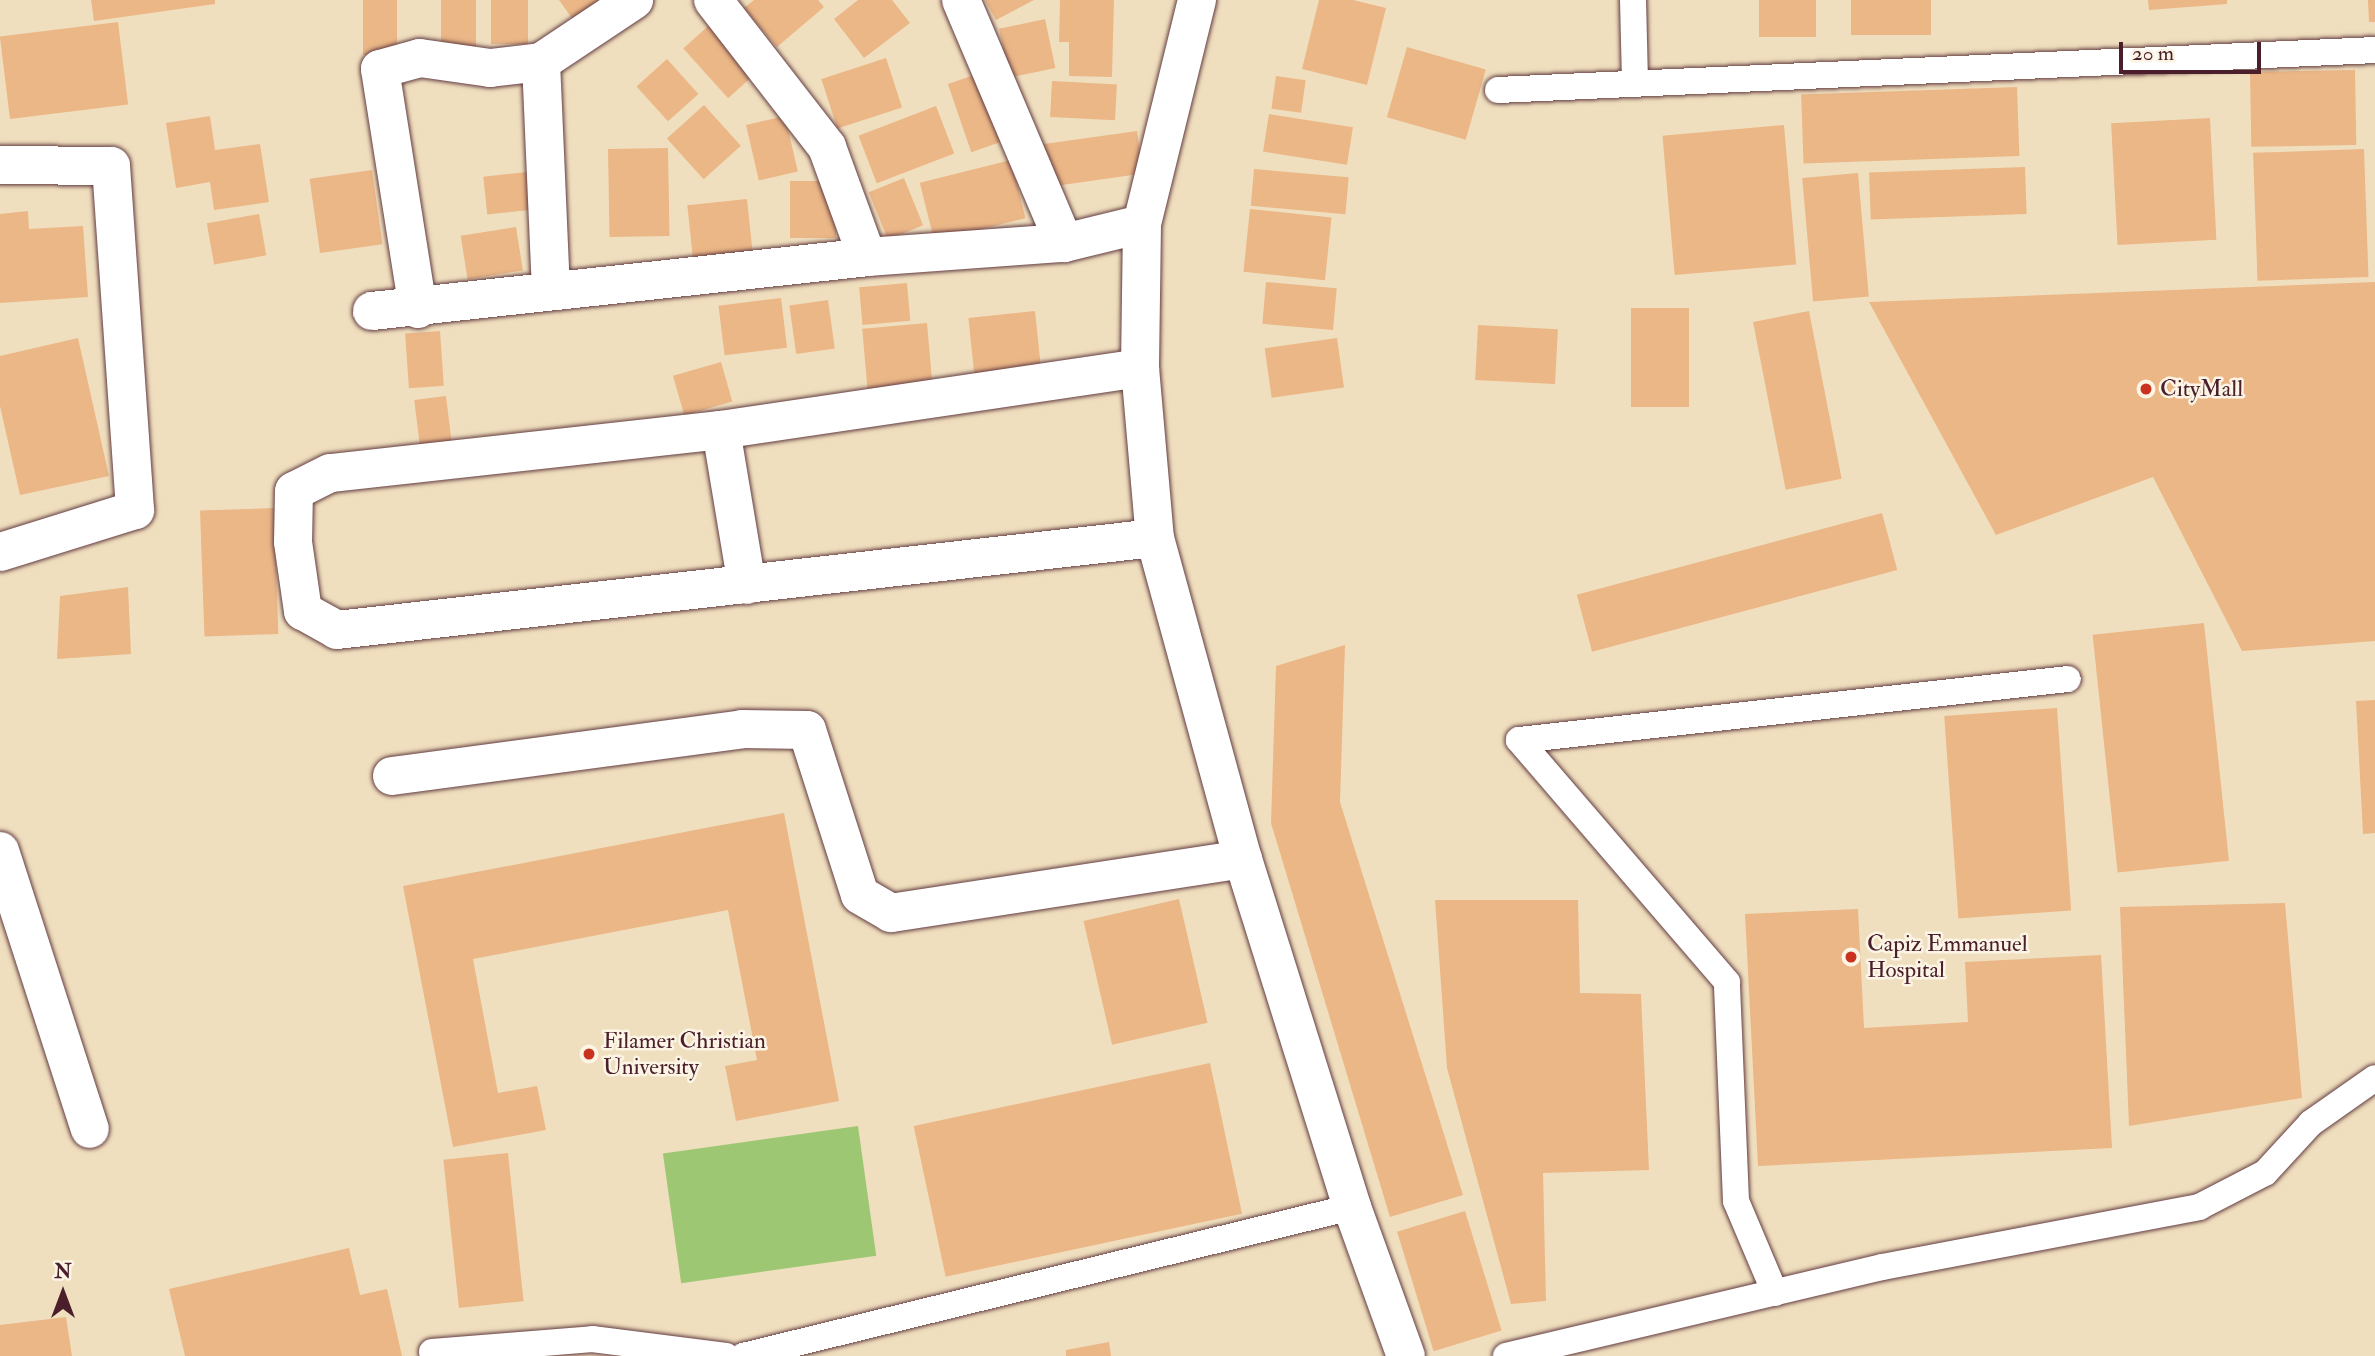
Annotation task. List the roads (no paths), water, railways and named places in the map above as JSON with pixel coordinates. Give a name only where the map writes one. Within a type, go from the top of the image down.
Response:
[{"type":"street","points":[[418,309],[380,69],[420,58],[490,68],[541,62],[634,0]]},
{"type":"street","points":[[713,0],[827,147],[867,257]]},
{"type":"street","points":[[961,0],[1064,243]]},
{"type":"street","points":[[1196,0],[1142,224],[1140,368],[1155,538],[1243,859],[1352,1207],[1406,1356]]},
{"type":"street","points":[[541,62],[551,290]]},
{"type":"street","points":[[0,165],[111,166],[135,510],[0,552]]},
{"type":"street","points":[[372,311],[418,309],[551,290],[867,257],[1064,243],[1142,224]]},
{"type":"street","points":[[1140,368],[721,430],[330,474],[294,491],[293,542],[303,611],[337,630],[1155,538]]},
{"type":"street","points":[[721,430],[747,585]]},
{"type":"street","points":[[392,776],[742,729],[807,730],[860,895],[891,913],[1243,859]]},
{"type":"street","points":[[0,851],[90,1129]]},
{"type":"lane","points":[[1633,0],[1634,84]]},
{"type":"lane","points":[[1498,90],[2375,50]]},
{"type":"lane","points":[[1775,1293],[1736,1201],[1727,982],[1520,740],[2068,679]]},
{"type":"lane","points":[[1506,1356],[1775,1293],[2199,1207],[2265,1173],[2311,1123],[2375,1078]]},
{"type":"lane","points":[[744,1356],[1352,1207]]},
{"type":"lane","points":[[432,1352],[592,1339],[726,1356]]},
{"type":"place","name":"CityMall","points":[[2146,389]]},
{"type":"place","name":"Capiz Emmanuel Hospital","points":[[1851,957]]},
{"type":"place","name":"Filamer Christian University","points":[[589,1054]]}]
